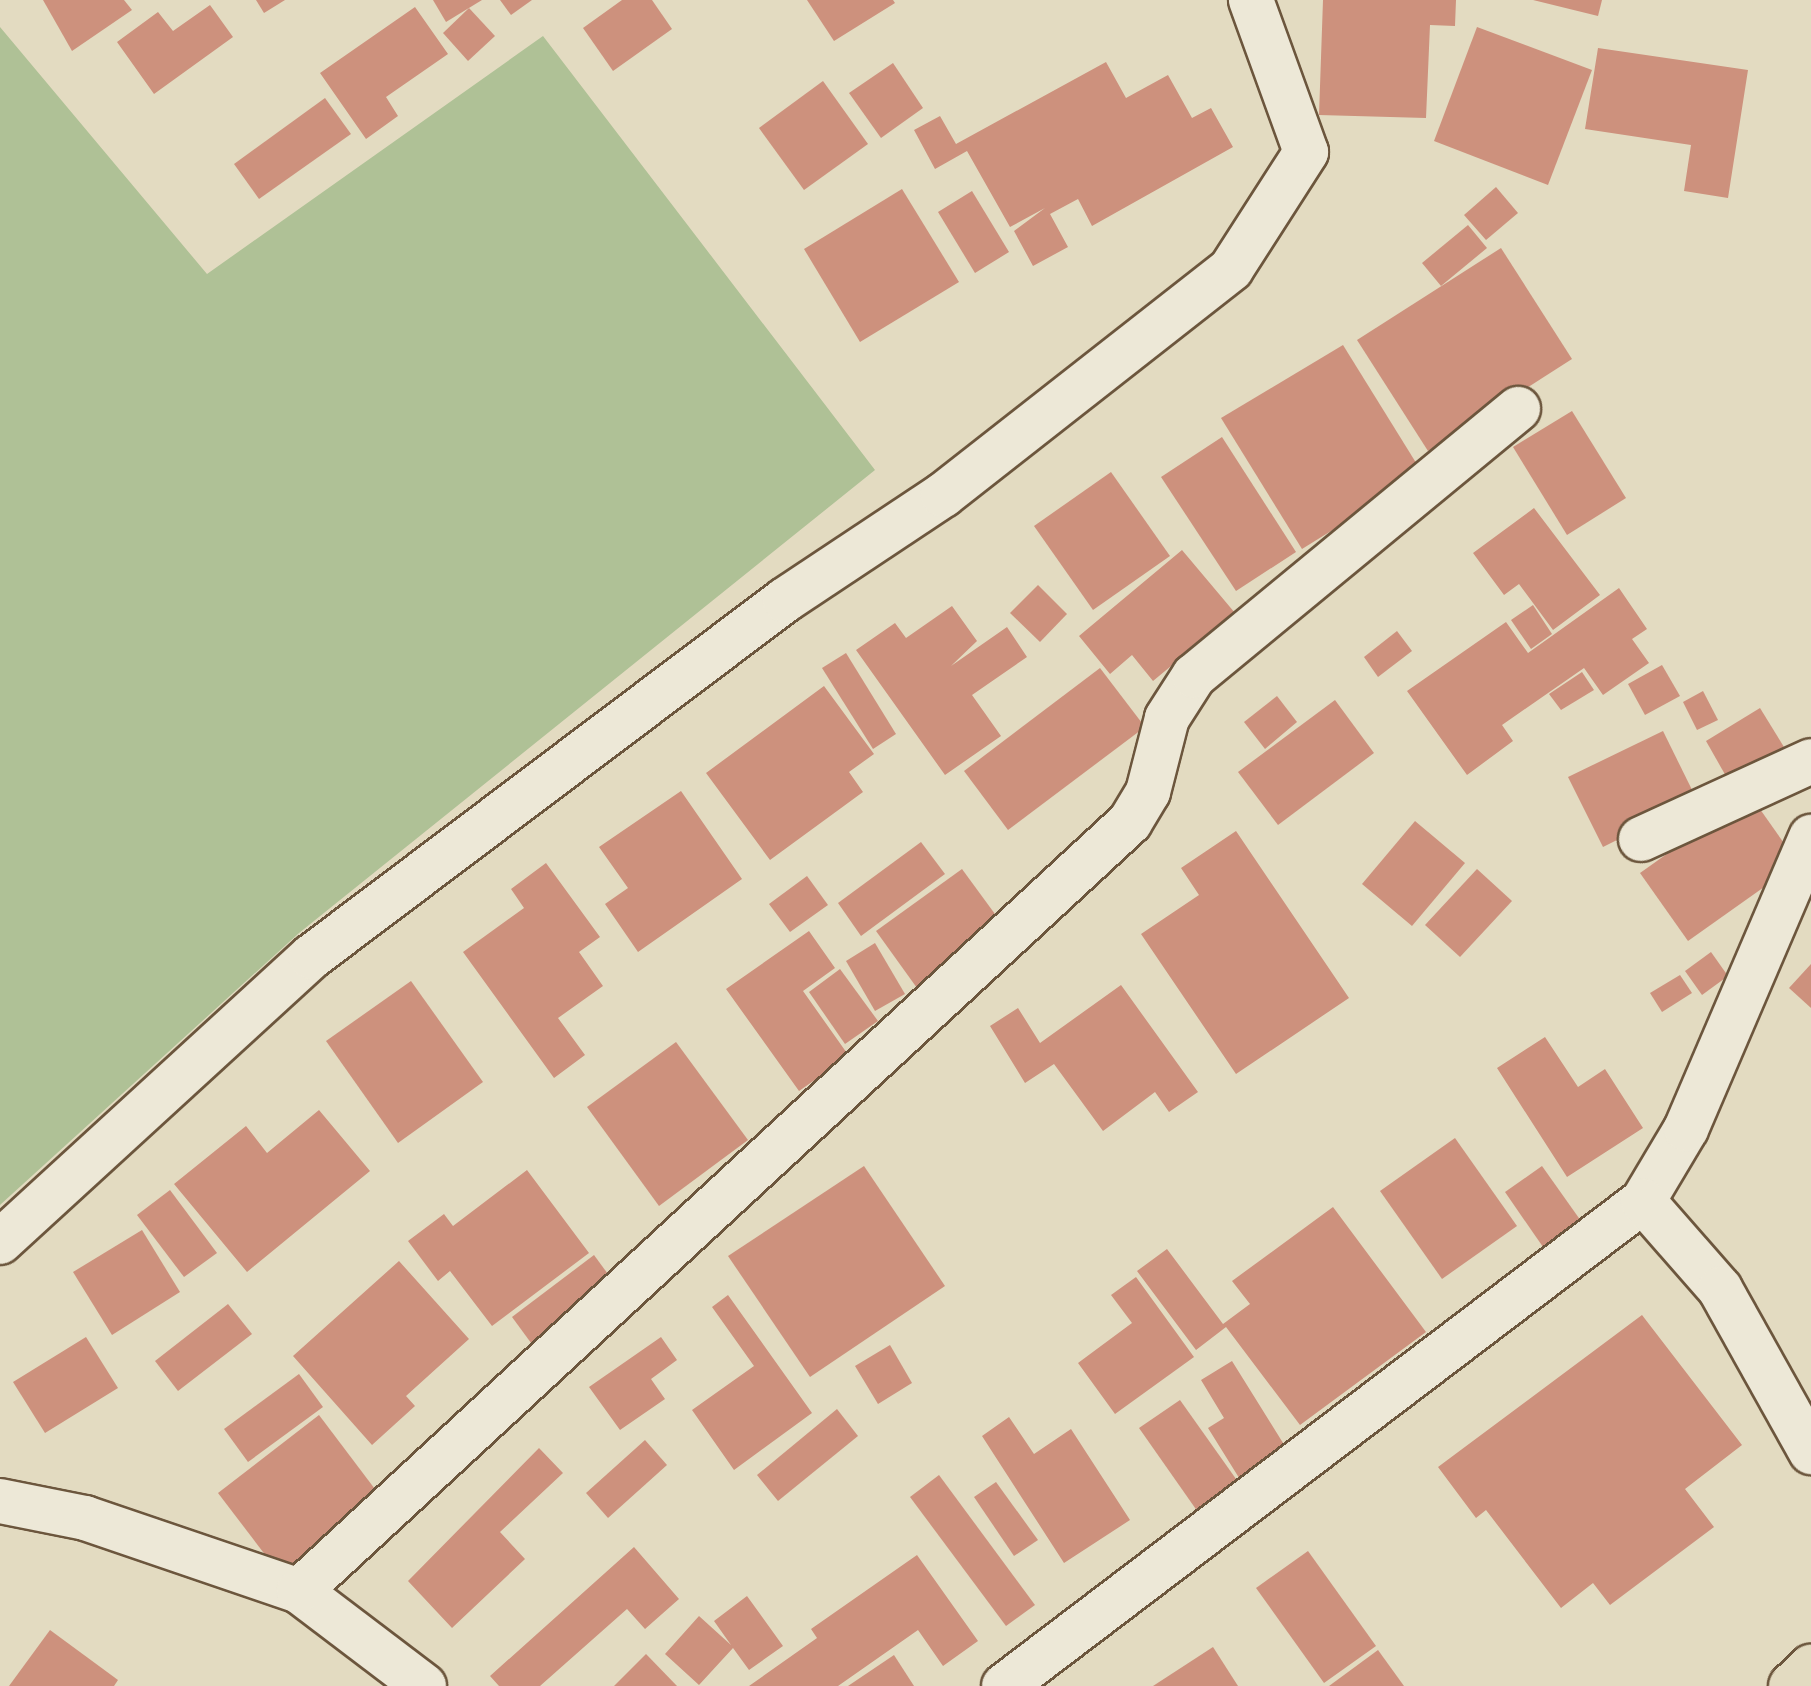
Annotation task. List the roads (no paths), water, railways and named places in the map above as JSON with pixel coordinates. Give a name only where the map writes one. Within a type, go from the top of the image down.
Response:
[{"type":"main road","points":[[1791,1686],[1811,1667]]},
{"type":"street","points":[[0,1242],[311,957],[785,600],[943,495],[1231,269],[1306,152],[1251,0]]},
{"type":"street","points":[[299,1591],[1130,822],[1148,792],[1167,718],[1194,676],[1518,409]]},
{"type":"street","points":[[1641,839],[1811,761]]},
{"type":"street","points":[[1004,1686],[1643,1201],[1686,1129],[1811,837]]},
{"type":"street","points":[[1643,1201],[1720,1289],[1811,1452]]},
{"type":"street","points":[[0,1501],[85,1518],[299,1591],[424,1686]]}]
